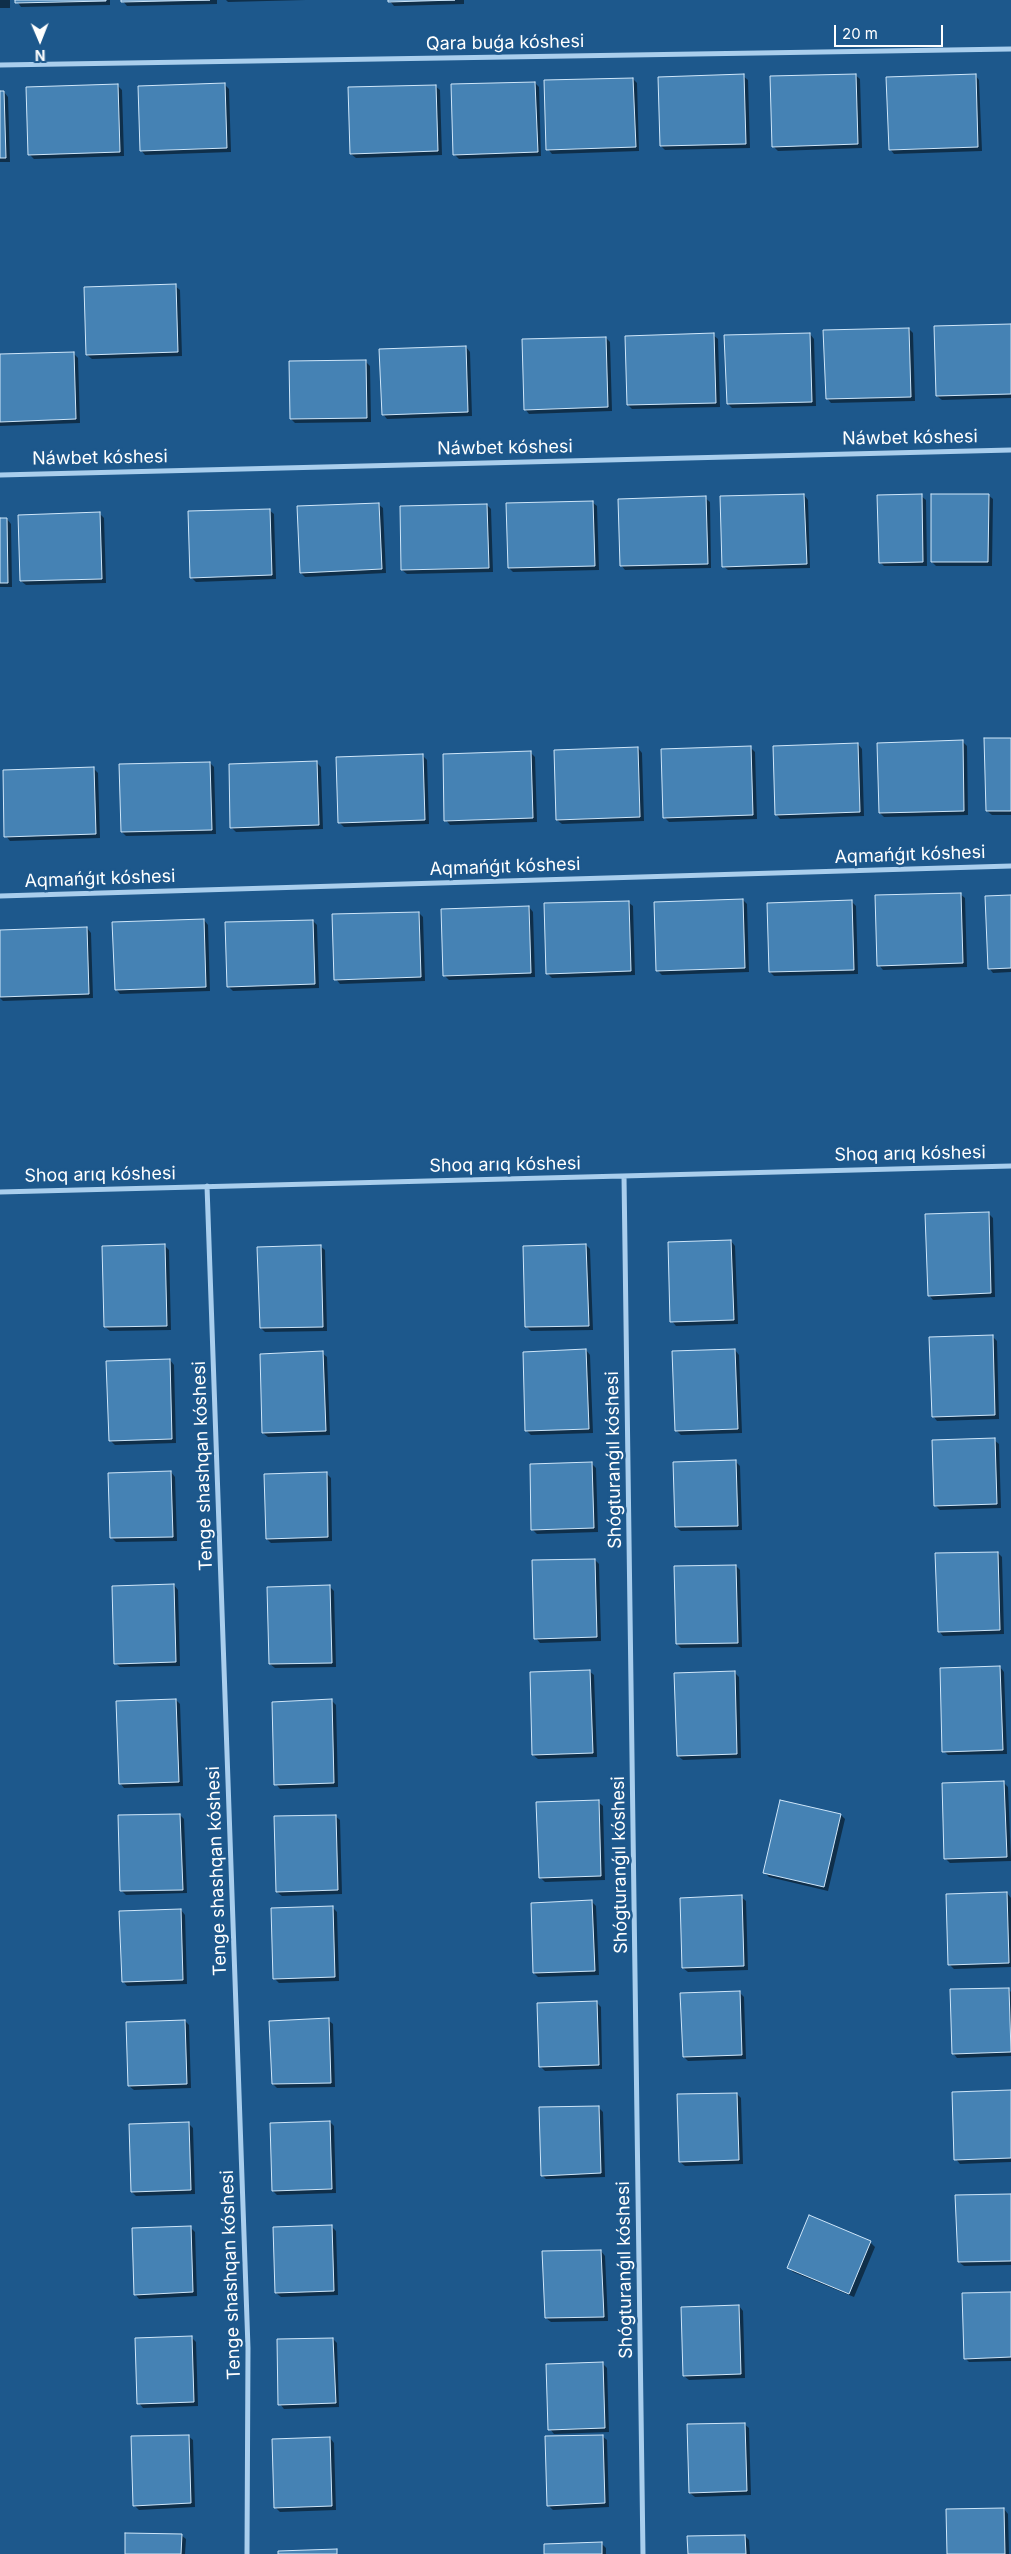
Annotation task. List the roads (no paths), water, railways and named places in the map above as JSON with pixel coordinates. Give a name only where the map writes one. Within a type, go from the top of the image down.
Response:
[{"type":"street","name":"Qara buǵa kóshesi","points":[[0,65],[1011,50]]},
{"type":"street","name":"Náwbet kóshesi","points":[[0,475],[1011,450]]},
{"type":"street","name":"Aqmańǵıt kóshesi","points":[[0,896],[1011,866]]},
{"type":"street","name":"Shoq arıq kóshesi","points":[[0,1192],[1011,1166]]},
{"type":"street","name":"Shógturanǵıl kóshesi","points":[[624,1176],[643,2554]]},
{"type":"street","name":"Tenge shashqan kóshesi","points":[[207,1186],[247,2338],[247,2554]]}]
